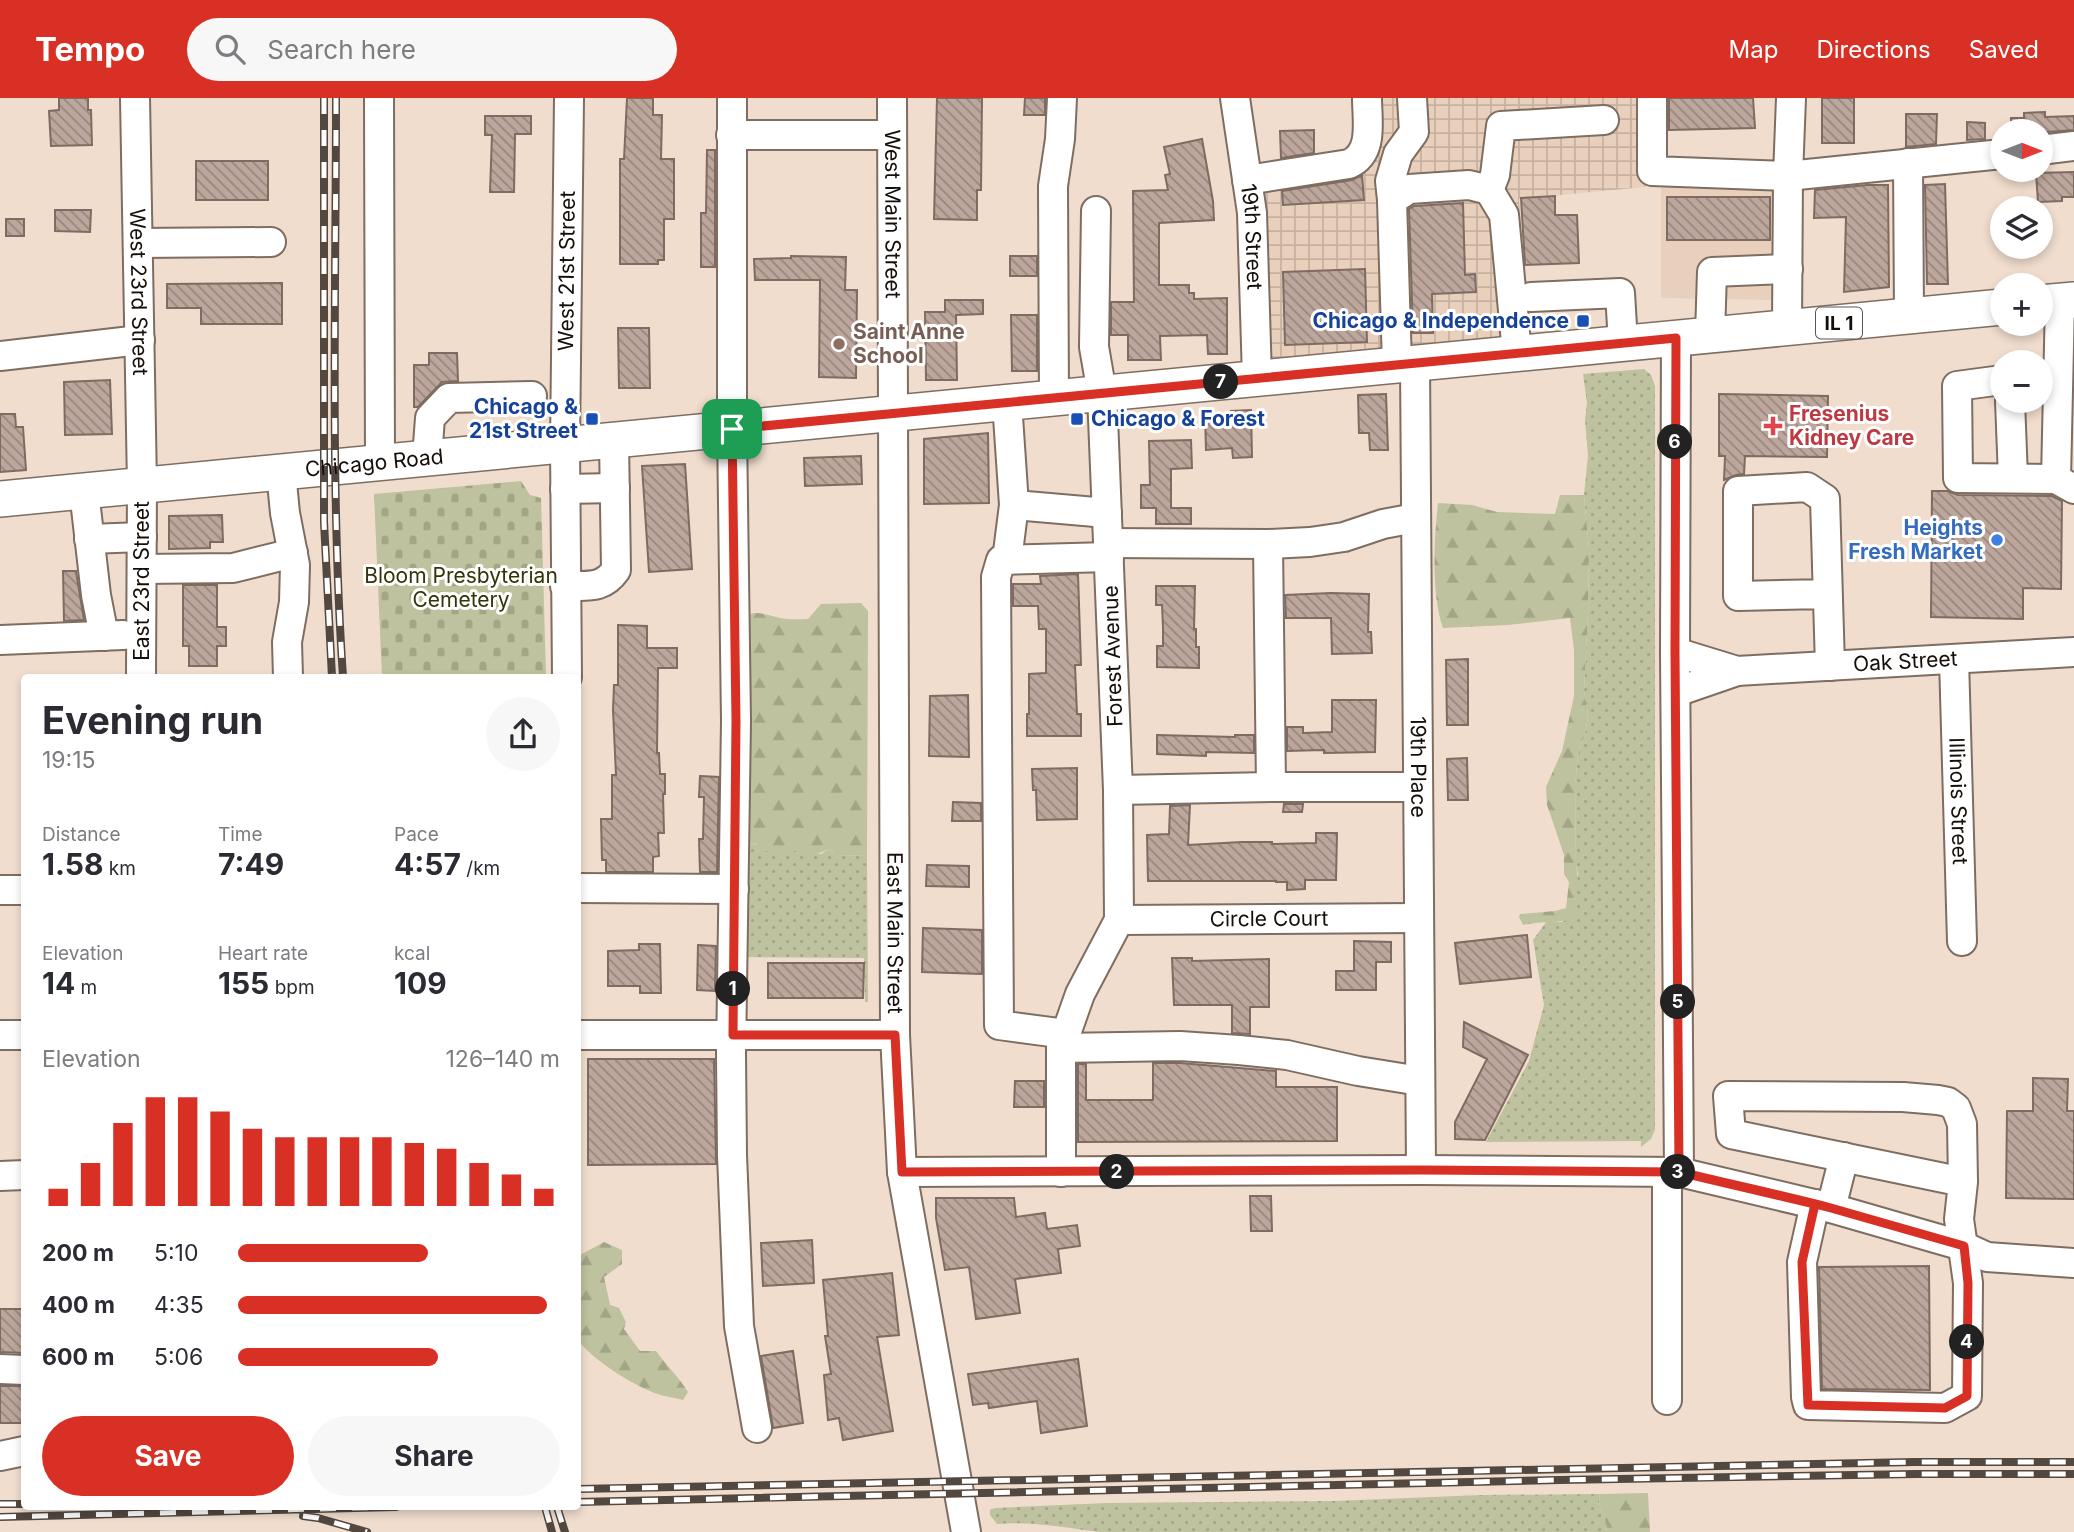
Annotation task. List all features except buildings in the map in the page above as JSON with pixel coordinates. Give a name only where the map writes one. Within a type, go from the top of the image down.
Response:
[{"type":"main road","name":"Chicago Road","points":[[0,499],[1990,308]]},
{"type":"street","name":"West 23rd Street","points":[[135,98],[142,485]]},
{"type":"street","points":[[379,98],[380,463]]},
{"type":"street","name":"West 21st Street","points":[[567,674],[565,445],[569,98]]},
{"type":"street","points":[[732,98],[732,429],[736,709],[732,1155],[739,1326],[757,1428]]},
{"type":"street","name":"West Main Street","points":[[892,98],[893,413]]},
{"type":"street","points":[[1054,398],[1052,198],[1062,98]]},
{"type":"street","name":"19th Street","points":[[1235,98],[1252,213],[1257,378]]},
{"type":"street","points":[[1247,180],[1355,161],[1367,145],[1367,98]]},
{"type":"street","name":"19th Place","points":[[1412,98],[1413,132],[1398,154],[1390,181],[1406,364],[1415,518],[1421,1170]]},
{"type":"street","points":[[1652,98],[1652,172],[1788,176],[1990,154]]},
{"type":"street","points":[[1787,327],[1791,98]]},
{"type":"street","points":[[1489,190],[1495,175],[1501,126],[1604,120]]},
{"type":"street","points":[[732,135],[892,135]]},
{"type":"street","points":[[2053,148],[2074,146]]},
{"type":"street","points":[[1908,163],[1909,316]]},
{"type":"street","points":[[1392,200],[1409,189],[1469,184],[1489,190],[1504,215],[1517,354]]},
{"type":"street","name":"Forest Avenue","points":[[1096,211],[1094,347],[1102,393],[1118,790],[1119,920]]},
{"type":"street","points":[[138,243],[271,242]]},
{"type":"street","points":[[1710,335],[1712,272],[1788,269]]},
{"type":"street","points":[[1531,297],[1620,293],[1623,343]]},
{"type":"street","points":[[2052,350],[2058,301]]},
{"type":"street","points":[[1667,1400],[1673,1172],[1676,338]]},
{"type":"street","points":[[0,356],[139,340]]},
{"type":"street","points":[[1990,382],[1957,386],[1958,478],[2013,478],[2065,484],[2053,402]]},
{"type":"street","points":[[427,458],[430,418],[449,398],[532,396]]},
{"type":"street","points":[[1007,402],[1014,505],[1007,560]]},
{"type":"street","name":"East Main Street","points":[[893,413],[895,1035],[902,1172],[966,1532]]},
{"type":"street","points":[[2010,413],[2013,478]]},
{"type":"street","points":[[565,586],[599,585],[609,580],[616,570],[614,440]]},
{"type":"street","points":[[281,472],[285,513],[295,565],[294,602],[287,642],[288,674]]},
{"type":"street","name":"East 23rd Street","points":[[141,674],[142,485]]},
{"type":"street","points":[[1826,594],[1738,596],[1738,491],[1807,487],[1825,499],[1830,666]]},
{"type":"street","points":[[565,489],[615,488]]},
{"type":"street","points":[[84,491],[94,585],[104,636]]},
{"type":"street","points":[[1014,505],[1107,513]]},
{"type":"street","points":[[1415,518],[1383,524],[1345,537],[1310,542],[1108,550],[1001,560],[996,577],[999,1025],[1063,1041],[1180,1046],[1287,1055],[1420,1081]]},
{"type":"street","points":[[89,539],[142,537]]},
{"type":"street","points":[[1268,544],[1271,787]]},
{"type":"street","points":[[94,585],[142,577],[233,568],[293,553]]},
{"type":"street","points":[[0,640],[142,634]]},
{"type":"street","name":"Oak Street","points":[[1675,652],[1737,671]]},
{"type":"street","name":"Oak Street","points":[[1676,692],[1737,671],[2074,652]]},
{"type":"street","name":"Illinois Street","points":[[1954,659],[1962,941]]},
{"type":"street","points":[[1118,790],[1417,788]]},
{"type":"street","points":[[0,888],[21,890]]},
{"type":"street","points":[[581,888],[734,890]]},
{"type":"street","name":"Circle Court","points":[[1119,920],[1418,918]]},
{"type":"street","points":[[1061,1172],[1063,1041],[1080,994],[1119,920]]},
{"type":"street","points":[[0,1035],[21,1035]]},
{"type":"street","points":[[581,1035],[895,1035]]},
{"type":"street","points":[[1844,1157],[1802,1262],[1808,1405],[1945,1408],[1967,1396],[1968,1283],[1959,1219],[1963,1182],[1962,1124],[1956,1108],[1948,1102],[1938,1100],[1903,1097],[1728,1096],[1731,1134],[1844,1157],[1963,1182]]},
{"type":"street","points":[[902,1172],[1673,1172],[1823,1206],[1964,1246],[1987,1257],[2074,1263]]},
{"type":"street","points":[[0,1175],[21,1175]]},
{"type":"street","points":[[0,1369],[21,1370]]},
{"type":"street","points":[[0,1456],[21,1452]]},
{"type":"shaded area","points":[[1373,98],[1645,98],[1645,187],[1519,199],[1528,334],[1271,360],[1260,185],[1372,169]]},
{"type":"shaded area","points":[[1780,182],[1776,300],[1661,298],[1661,186]]},
{"type":"green space","points":[[1644,369],[1651,375],[1655,386],[1655,1130],[1651,1139],[1641,1147],[1641,1141],[1486,1142],[1529,1061],[1544,1005],[1533,940],[1547,921],[1563,922],[1578,874],[1575,786],[1578,754],[1588,714],[1584,691],[1589,549],[1584,495],[1588,456],[1585,420],[1587,403],[1583,374]]},
{"type":"green space","name":"Bloom Presbyterian Cemetery","points":[[521,481],[530,495],[541,498],[546,674],[382,674],[374,494]]},
{"type":"green space","points":[[1560,495],[1584,495],[1589,549],[1584,691],[1588,714],[1578,754],[1575,786],[1576,919],[1523,925],[1520,914],[1566,908],[1569,882],[1564,874],[1564,855],[1547,805],[1546,787],[1562,751],[1574,696],[1574,650],[1570,618],[1508,625],[1443,628],[1435,583],[1438,503],[1472,505],[1497,512],[1555,514]]},
{"type":"green space","points":[[861,603],[868,611],[867,856],[839,855],[829,849],[814,854],[799,849],[791,853],[763,851],[757,844],[742,843],[742,617],[757,613],[783,619],[808,619],[821,604]]},
{"type":"green space","points":[[742,843],[821,854],[829,849],[839,855],[867,856],[868,1002],[865,1002],[864,958],[740,957]]},
{"type":"green space","points":[[604,1242],[622,1250],[622,1264],[604,1277],[610,1305],[619,1308],[626,1322],[624,1329],[640,1351],[656,1351],[681,1381],[688,1392],[683,1400],[654,1393],[631,1382],[601,1362],[581,1344],[581,1254]]},
{"type":"green space","points":[[1648,1493],[1650,1532],[1606,1532],[1600,1494]]},
{"type":"green space","points":[[1600,1494],[1606,1532],[1101,1532],[1036,1524],[997,1524],[990,1515],[990,1510],[995,1508],[1107,1503],[1335,1501],[1481,1495]]},
{"type":"railway","points":[[324,98],[324,522],[332,674]]},
{"type":"railway","points":[[336,98],[335,460],[343,674]]},
{"type":"railway","points":[[581,1489],[1915,1462],[2074,1462]]},
{"type":"railway","points":[[581,1502],[1559,1480],[2074,1474]]},
{"type":"railway","points":[[0,1504],[21,1504]]},
{"type":"railway","points":[[0,1517],[277,1510]]},
{"type":"railway","points":[[546,1510],[552,1532]]},
{"type":"railway","points":[[558,1510],[565,1532]]},
{"type":"railway","points":[[303,1516],[367,1532]]},
{"type":"place","name":"Chicago & Independence","points":[[1583,321]]},
{"type":"place","name":"Saint Anne School","points":[[839,344]]},
{"type":"place","name":"Chicago & 21st Street","points":[[592,419]]},
{"type":"place","name":"Chicago & Forest","points":[[1077,419]]},
{"type":"place","name":"Fresenius Kidney Care","points":[[1773,426]]},
{"type":"place","name":"Heights Fresh Market","points":[[1997,540]]},
{"type":"route","points":[[732,429],[736,721],[733,1035],[895,1035],[902,1172],[1679,1172],[1815,1204],[1802,1262],[1808,1405],[1945,1408],[1967,1396],[1968,1283],[1964,1246],[1831,1208],[1815,1204],[1747,1188],[1679,1172],[1675,652],[1676,338],[732,429]]}]
